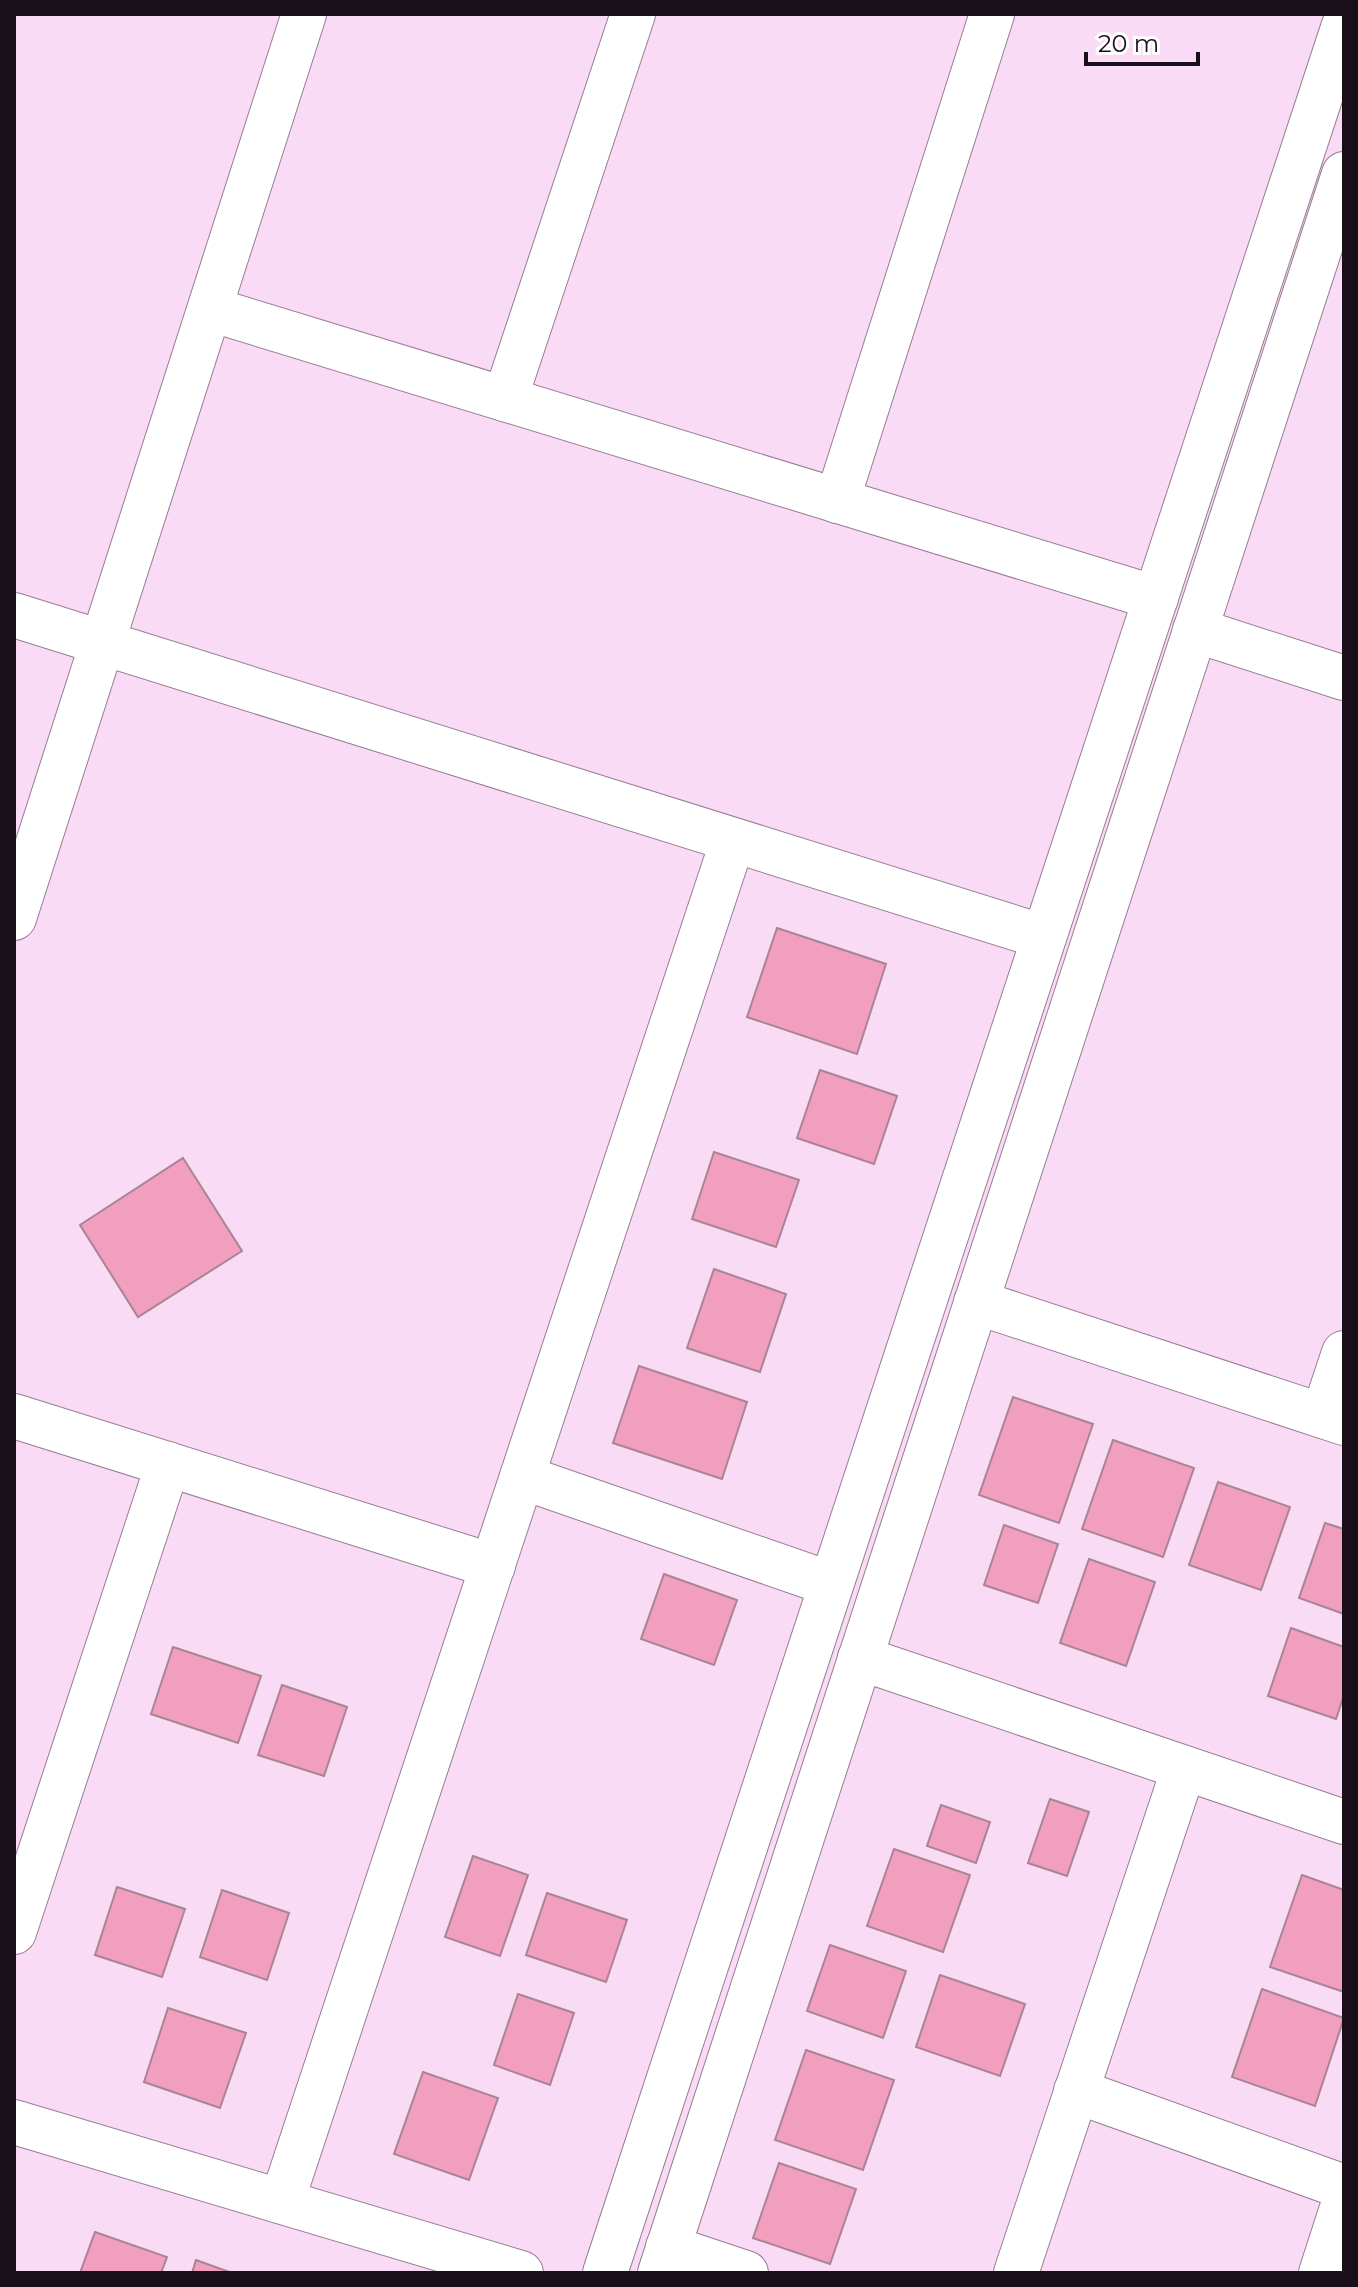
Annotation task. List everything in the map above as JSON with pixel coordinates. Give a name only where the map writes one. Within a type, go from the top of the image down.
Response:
[{"type":"street","points":[[14,918],[304,14]]},
{"type":"street","points":[[505,399],[633,14]]},
{"type":"street","points":[[837,501],[992,14]]},
{"type":"street","points":[[605,2273],[1156,598],[1337,68],[1344,25]]},
{"type":"street","points":[[746,2273],[664,2260],[1344,174]]},
{"type":"street","points":[[210,309],[1156,598]]},
{"type":"street","points":[[14,615],[1044,937]]},
{"type":"street","points":[[1195,630],[1344,678]]},
{"type":"street","points":[[1102,763],[1147,779]]},
{"type":"street","points":[[282,2201],[733,840]]},
{"type":"street","points":[[976,1302],[1333,1420],[1344,1353]]},
{"type":"street","points":[[14,1416],[493,1566]]},
{"type":"street","points":[[14,1932],[168,1464]]},
{"type":"street","points":[[522,1477],[831,1584]]},
{"type":"street","points":[[860,1658],[1344,1822]]},
{"type":"street","points":[[1016,2273],[1184,1768]]},
{"type":"street","points":[[1076,2091],[1344,2187]]},
{"type":"street","points":[[660,2105],[710,2117]]},
{"type":"street","points":[[14,2122],[521,2273]]},
{"type":"street","points":[[1321,2273],[1344,2202]]},
{"type":"building","points":[[777,928],[886,964],[857,1054],[747,1017]]},
{"type":"building","points":[[820,1070],[897,1096],[874,1164],[797,1138]]},
{"type":"building","points":[[714,1152],[799,1180],[776,1247],[692,1219]]},
{"type":"building","points":[[183,1158],[242,1251],[138,1317],[80,1225]]},
{"type":"building","points":[[714,1269],[786,1294],[760,1372],[687,1348]]},
{"type":"building","points":[[639,1366],[747,1402],[722,1479],[613,1443]]},
{"type":"building","points":[[1013,1397],[1093,1424],[1059,1523],[979,1495]]},
{"type":"building","points":[[1113,1440],[1194,1468],[1163,1557],[1082,1529]]},
{"type":"building","points":[[1218,1482],[1290,1507],[1261,1590],[1189,1565]]},
{"type":"building","points":[[1325,1523],[1344,1529],[1344,1614],[1299,1598]]},
{"type":"building","points":[[1004,1525],[1058,1544],[1038,1603],[984,1585]]},
{"type":"building","points":[[1089,1559],[1155,1582],[1126,1666],[1060,1643]]},
{"type":"building","points":[[664,1574],[737,1600],[714,1665],[641,1639]]},
{"type":"building","points":[[1291,1628],[1344,1647],[1344,1695],[1336,1719],[1268,1696]]},
{"type":"building","points":[[173,1647],[261,1676],[238,1743],[151,1714]]},
{"type":"building","points":[[282,1685],[347,1707],[324,1776],[258,1755]]},
{"type":"building","points":[[1050,1799],[1089,1812],[1067,1876],[1028,1863]]},
{"type":"building","points":[[941,1805],[990,1822],[976,1863],[927,1846]]},
{"type":"building","points":[[894,1849],[970,1875],[943,1952],[867,1926]]},
{"type":"building","points":[[473,1856],[528,1875],[500,1956],[445,1937]]},
{"type":"building","points":[[1302,1875],[1344,1890],[1344,1992],[1270,1967]]},
{"type":"building","points":[[117,1887],[185,1909],[162,1977],[95,1955]]},
{"type":"building","points":[[222,1890],[289,1913],[267,1980],[200,1957]]},
{"type":"building","points":[[547,1893],[627,1920],[606,1982],[526,1955]]},
{"type":"building","points":[[830,1945],[906,1971],[883,2038],[807,2011]]},
{"type":"building","points":[[940,1975],[1025,2004],[1000,2076],[916,2047]]},
{"type":"building","points":[[1262,1989],[1344,2018],[1315,2106],[1232,2077]]},
{"type":"building","points":[[518,1994],[574,2013],[550,2085],[494,2065]]},
{"type":"building","points":[[168,2008],[246,2033],[220,2108],[144,2082]]},
{"type":"building","points":[[806,2050],[894,2080],[863,2170],[775,2140]]},
{"type":"building","points":[[423,2072],[498,2098],[469,2180],[394,2154]]},
{"type":"building","points":[[779,2163],[856,2189],[830,2264],[753,2238]]},
{"type":"building","points":[[95,2232],[167,2257],[161,2273],[80,2273]]},
{"type":"building","points":[[196,2260],[232,2273],[192,2273]]}]
